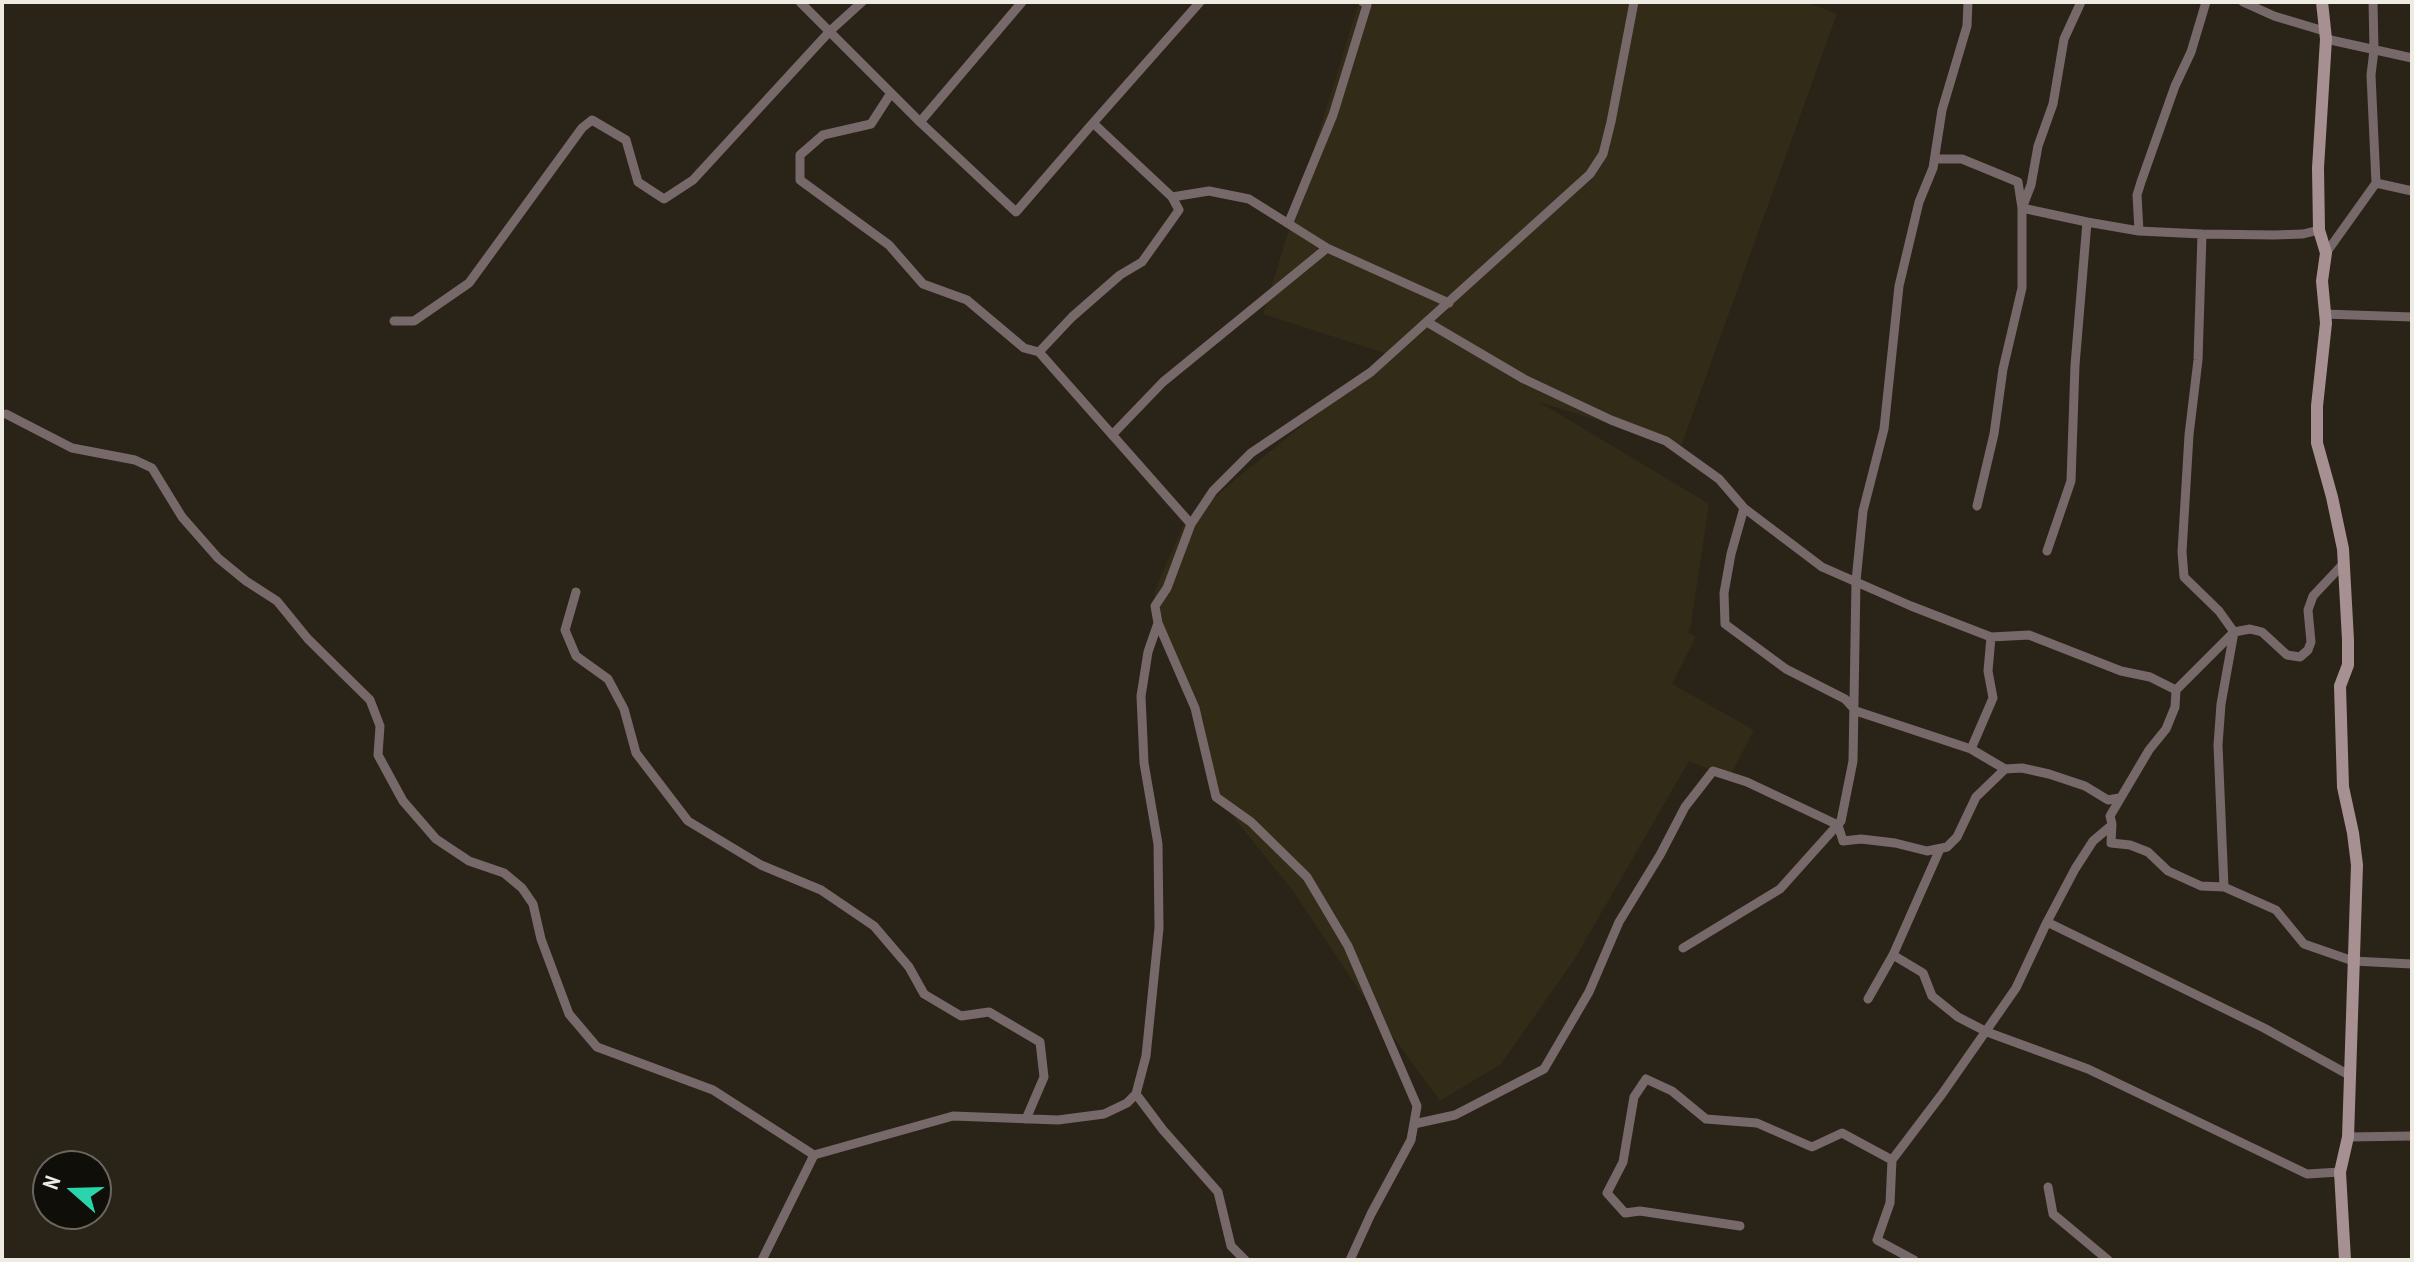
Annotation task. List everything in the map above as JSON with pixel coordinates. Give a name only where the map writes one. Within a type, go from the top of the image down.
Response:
[{"type":"street","points":[[800,2],[1016,212],[1200,2]]},
{"type":"street","points":[[394,321],[414,321],[469,283],[582,128],[592,120],[626,140],[638,182],[664,199],[693,180],[830,31],[862,2]]},
{"type":"street","points":[[920,122],[1022,2]]},
{"type":"street","points":[[1289,222],[1333,115],[1367,5],[1363,2]]},
{"type":"street","points":[[1350,1260],[1411,1140],[1417,1106],[1348,946],[1307,877],[1251,822],[1216,797],[1195,708],[1158,623],[1155,606],[1167,588],[1191,524],[1213,491],[1251,453],[1371,372],[1598,164],[1611,122],[1634,2]]},
{"type":"street","points":[[1683,948],[1780,889],[1841,821],[1853,761],[1856,581],[1863,511],[1884,429],[1899,286],[1919,202],[1935,159],[1942,110],[1967,26],[1968,2]]},
{"type":"street","points":[[2022,208],[2053,104],[2064,39],[2081,2]]},
{"type":"street","points":[[2139,231],[2137,195],[2175,86],[2191,52],[2206,2]]},
{"type":"street","points":[[2243,2],[2325,35],[2412,58]]},
{"type":"street","points":[[2322,2],[2325,35],[2318,168],[2319,230],[2326,253],[2322,281],[2326,323],[2317,406],[2317,443],[2332,497],[2344,563],[2348,665],[2340,686],[2343,787],[2357,865],[2348,1137],[2340,1172],[2345,1260]]},
{"type":"street","points":[[2326,253],[2376,183],[2371,75],[2373,2]]},
{"type":"street","points":[[891,93],[871,124],[823,135],[800,155],[800,180],[889,245],[923,284],[967,300],[1024,348],[1039,352],[1191,524]]},
{"type":"street","points":[[1039,352],[1072,317],[1120,275],[1142,262],[1179,210],[1172,197],[1093,123]]},
{"type":"street","points":[[1935,159],[1962,159],[2018,182],[2022,208],[2022,288],[1977,506]]},
{"type":"street","points":[[2376,183],[2412,191]]},
{"type":"street","points":[[1172,197],[1209,191],[1249,199],[1327,248],[1449,303]]},
{"type":"street","points":[[2022,208],[2139,231],[2274,235],[2319,230]]},
{"type":"street","points":[[2047,551],[2071,481],[2075,365],[2087,222]]},
{"type":"street","points":[[2202,234],[2198,360],[2183,504],[2183,561],[2184,577],[2219,611],[2234,632],[2221,704],[2218,745],[2224,887]]},
{"type":"street","points":[[1112,435],[1163,382],[1327,248]]},
{"type":"street","points":[[2324,314],[2412,317]]},
{"type":"street","points":[[1427,322],[1524,379],[1611,420],[1666,441],[1719,479],[1744,508],[1822,567],[1991,637],[2029,635],[2121,671],[2150,677],[2176,690]]},
{"type":"street","points":[[6,414],[72,448],[135,460],[152,468],[182,517],[218,558],[277,601],[308,639],[370,700],[380,726],[378,755],[403,801],[436,839],[469,861],[504,873],[522,888],[533,904],[541,939],[569,1014],[597,1047],[713,1090],[814,1155]]},
{"type":"street","points":[[1744,508],[1724,593],[1725,624],[1786,669],[1845,699],[1856,711],[1971,749],[2005,769],[2022,768],[2049,774],[2085,786],[2108,800],[2119,798]]},
{"type":"street","points":[[2344,563],[2313,596],[2308,610],[2311,642],[2300,657],[2287,655],[2262,632],[2250,629],[2234,632],[2176,690],[2175,707],[2166,729],[2110,816],[2111,843],[2130,845],[2148,852],[2168,871],[2201,886],[2224,887],[2276,910],[2304,944],[2353,961],[2412,964]]},
{"type":"street","points":[[576,592],[565,630],[576,656],[608,679],[624,709],[636,753],[688,821],[761,865],[821,890],[874,926],[909,967],[924,994],[961,1016],[989,1012],[1040,1042],[1044,1077],[1026,1119]]},
{"type":"street","points":[[762,1260],[814,1155],[953,1116],[1058,1120],[1104,1114],[1127,1103],[1136,1094],[1146,1056],[1159,928],[1158,844],[1144,763],[1141,696],[1148,652],[1158,623]]},
{"type":"street","points":[[1971,749],[1993,698],[1988,671],[1991,637]]},
{"type":"street","points":[[1414,1124],[1455,1115],[1544,1069],[1589,992],[1619,922],[1685,807],[1713,771],[1747,782],[1838,825],[1843,841],[1861,839],[1895,843],[1927,851],[1947,847],[1957,837],[1976,797],[2005,769]]},
{"type":"street","points":[[1914,1260],[1877,1240],[1890,1203],[1892,1160],[2016,988],[2075,869],[2093,841],[2112,824]]},
{"type":"street","points":[[1868,999],[1893,955],[1940,849]]},
{"type":"street","points":[[2047,922],[2264,1028],[2349,1075]]},
{"type":"street","points":[[1893,955],[1923,973],[1932,996],[1958,1017],[1987,1032],[2088,1069],[2307,1174],[2340,1172]]},
{"type":"street","points":[[1740,1226],[1640,1211],[1625,1213],[1607,1193],[1623,1162],[1634,1097],[1646,1079],[1672,1091],[1706,1119],[1757,1123],[1812,1147],[1842,1133],[1892,1160]]},
{"type":"street","points":[[1136,1094],[1218,1192],[1231,1246],[1245,1260]]},
{"type":"street","points":[[2348,1137],[2412,1136]]},
{"type":"street","points":[[2048,1187],[2053,1214],[2108,1260]]},
{"type":"shaded area","points":[[1359,2],[1806,2],[1837,14],[1681,446],[1539,402],[1709,504],[1688,632],[1696,637],[1672,684],[1754,730],[1729,778],[1689,761],[1574,960],[1501,1064],[1440,1101],[1359,990],[1293,891],[1218,798],[1203,719],[1152,616],[1155,590],[1183,526],[1237,478],[1390,355],[1263,314]]}]
